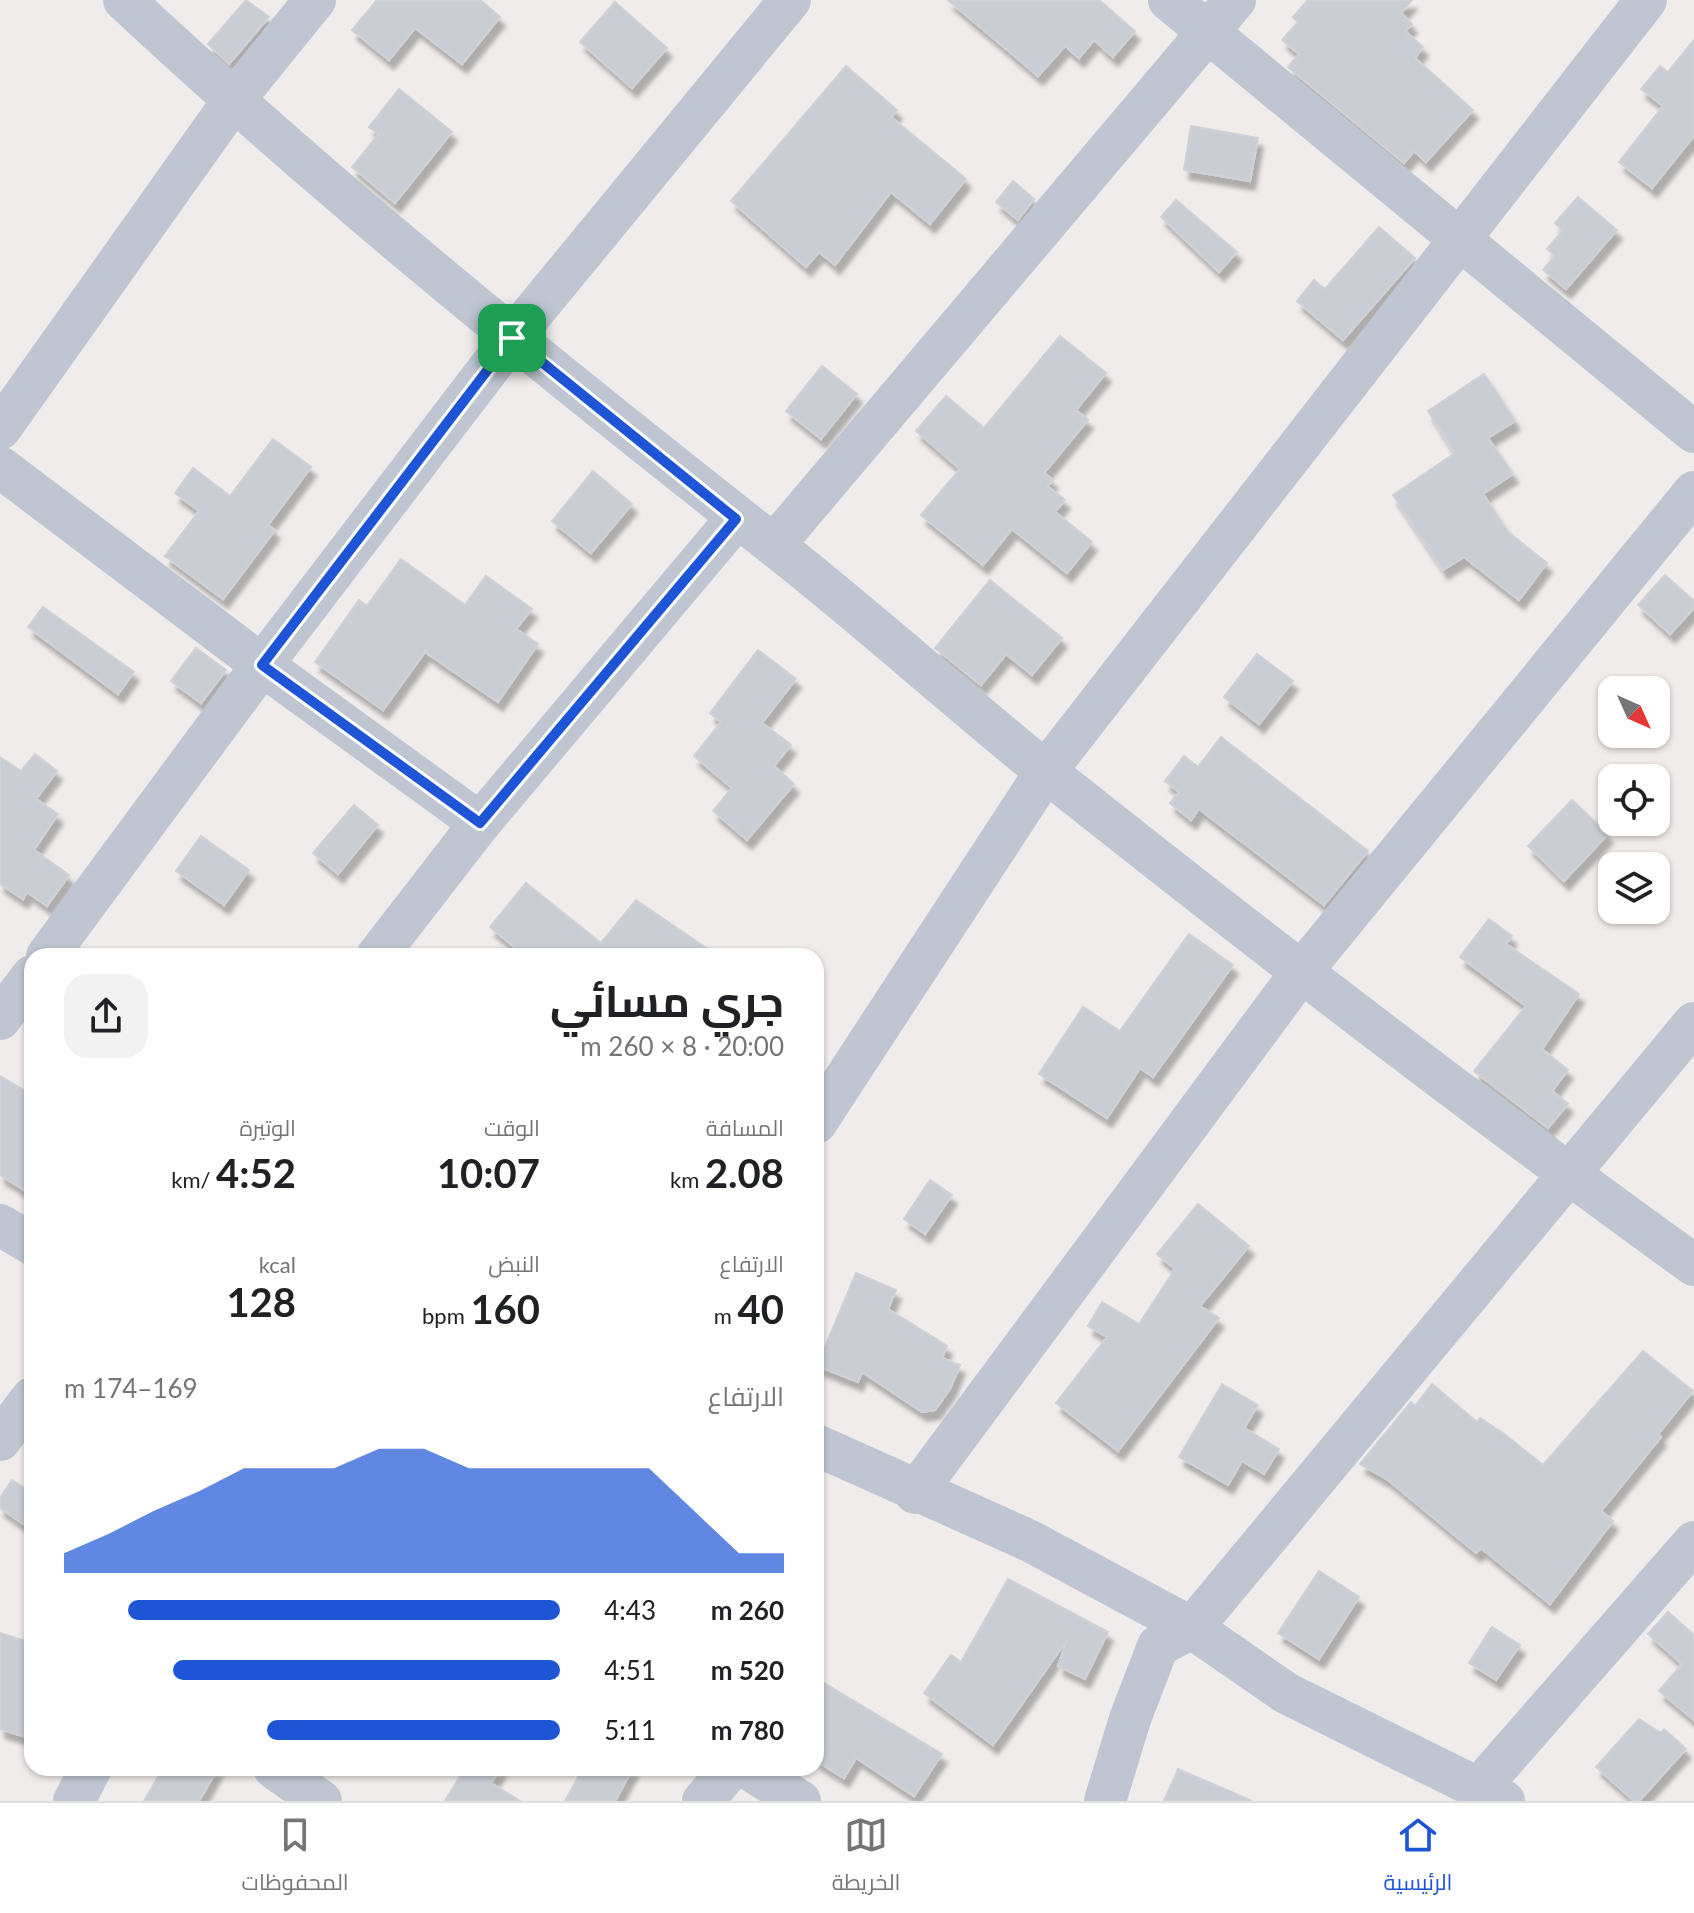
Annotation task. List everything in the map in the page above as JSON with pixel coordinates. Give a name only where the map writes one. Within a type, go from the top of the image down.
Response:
[{"type":"street","points":[[124,0],[233,101],[512,338],[736,519],[774,545],[1046,771],[1569,1175],[1694,1265]]},
{"type":"street","points":[[0,429],[233,101],[315,0]]},
{"type":"street","points":[[53,948],[262,665],[512,338],[790,0]]},
{"type":"street","points":[[1169,0],[1694,431]]},
{"type":"street","points":[[774,545],[1235,0]]},
{"type":"street","points":[[824,1111],[1046,771],[1646,0]]},
{"type":"street","points":[[0,467],[262,665],[480,823]]},
{"type":"street","points":[[915,1493],[1302,971],[1694,492]]},
{"type":"street","points":[[383,948],[480,823],[736,519]]},
{"type":"street","points":[[0,1019],[24,987]]},
{"type":"street","points":[[1105,1801],[1130,1719],[1158,1646],[1192,1628],[1694,1023]]},
{"type":"street","points":[[0,1225],[24,1239]]},
{"type":"street","points":[[0,1440],[24,1408]]},
{"type":"street","points":[[824,1449],[915,1493],[1030,1541],[1192,1628],[1286,1693],[1492,1794],[1694,1542]]},
{"type":"street","points":[[74,1801],[87,1776]]},
{"type":"street","points":[[285,1776],[321,1801]]},
{"type":"street","points":[[703,1801],[724,1776]]},
{"type":"street","points":[[760,1776],[800,1801]]},
{"type":"building","points":[[246,0],[269,17],[229,64],[208,44]]},
{"type":"building","points":[[377,0],[480,0],[500,17],[462,64],[415,28],[389,60],[352,30]]},
{"type":"building","points":[[948,0],[1099,0],[1135,31],[1113,57],[1094,40],[1079,58],[1065,46],[1038,76]]},
{"type":"building","points":[[1308,0],[1412,0],[1401,13],[1412,24],[1405,31],[1423,47],[1415,58],[1473,110],[1426,162],[1414,151],[1404,163],[1288,67],[1299,54],[1282,40],[1298,22],[1293,17]]},
{"type":"building","points":[[615,2],[667,48],[632,88],[580,42]]},
{"type":"building","points":[[1694,40],[1694,136],[1652,188],[1619,162],[1663,106],[1641,89],[1660,66],[1668,72]]},
{"type":"building","points":[[846,66],[897,110],[891,117],[966,179],[930,224],[891,192],[835,265],[819,252],[806,267],[731,201]]},
{"type":"building","points":[[399,89],[452,132],[395,203],[352,167],[379,134],[369,127]]},
{"type":"building","points":[[1191,126],[1258,138],[1250,181],[1184,170]]},
{"type":"building","points":[[1013,181],[1034,199],[1018,220],[996,202]]},
{"type":"building","points":[[1578,197],[1617,230],[1566,289],[1543,270],[1555,256],[1547,249],[1563,230],[1555,223]]},
{"type":"building","points":[[1176,200],[1237,252],[1219,272],[1161,217]]},
{"type":"building","points":[[1379,227],[1415,258],[1343,340],[1297,301],[1314,280],[1325,289]]},
{"type":"building","points":[[1060,336],[1106,373],[1076,410],[1088,420],[1044,473],[1053,480],[1047,486],[1065,500],[1055,512],[1092,542],[1067,573],[1012,529],[983,565],[921,515],[960,469],[916,431],[946,396],[984,428]]},
{"type":"building","points":[[822,366],[857,394],[821,439],[786,411]]},
{"type":"building","points":[[1484,374],[1515,421],[1488,438],[1513,474],[1483,494],[1508,532],[1547,563],[1519,600],[1464,557],[1443,570],[1393,495],[1455,453],[1428,411]]},
{"type":"building","points":[[273,439],[311,467],[268,525],[275,530],[223,599],[165,556],[199,511],[175,493],[193,468],[230,496]]},
{"type":"building","points":[[593,471],[632,504],[591,553],[552,521]]},
{"type":"building","points":[[401,559],[465,605],[486,576],[532,609],[516,629],[538,644],[498,702],[425,652],[383,710],[315,662],[359,600],[367,606]]},
{"type":"building","points":[[1665,575],[1694,601],[1694,608],[1670,634],[1638,605]]},
{"type":"building","points":[[990,580],[1062,638],[1032,675],[1006,654],[981,685],[935,648]]},
{"type":"building","points":[[43,607],[134,672],[118,694],[28,627]]},
{"type":"building","points":[[196,648],[226,670],[201,703],[171,681]]},
{"type":"building","points":[[758,650],[796,679],[762,723],[791,745],[774,766],[794,784],[747,840],[713,811],[732,788],[694,756],[721,722],[710,713]]},
{"type":"building","points":[[1257,654],[1293,681],[1259,724],[1224,697]]},
{"type":"building","points":[[1221,737],[1368,851],[1324,905],[1199,809],[1191,820],[1170,803],[1179,792],[1165,781],[1184,756],[1198,767]]},
{"type":"building","points":[[35,754],[57,771],[36,799],[58,814],[34,850],[69,875],[47,906],[27,892],[23,899],[0,884],[0,757],[21,771]]},
{"type":"building","points":[[1572,800],[1598,825],[1598,836],[1606,836],[1564,881],[1528,846]]},
{"type":"building","points":[[354,805],[378,825],[338,874],[313,853]]},
{"type":"building","points":[[201,836],[249,870],[224,905],[176,871]]},
{"type":"building","points":[[526,883],[601,943],[636,900],[706,948],[515,948],[490,927]]},
{"type":"building","points":[[1489,919],[1512,936],[1506,944],[1579,994],[1542,1049],[1568,1070],[1552,1091],[1568,1104],[1548,1128],[1474,1071],[1526,1006],[1460,957]]},
{"type":"building","points":[[1189,934],[1233,965],[1153,1077],[1140,1068],[1107,1118],[1039,1074],[1083,1007],[1120,1031]]},
{"type":"building","points":[[0,1076],[24,1090],[24,1190],[0,1175]]},
{"type":"building","points":[[930,1180],[952,1195],[925,1234],[904,1219]]},
{"type":"building","points":[[1198,1204],[1249,1246],[1200,1306],[1219,1318],[1118,1451],[1056,1403],[1107,1337],[1088,1326],[1102,1302],[1139,1324],[1175,1269],[1157,1254]]},
{"type":"building","points":[[856,1273],[896,1290],[888,1309],[947,1346],[942,1358],[960,1365],[950,1389],[935,1410],[922,1412],[862,1372],[858,1382],[824,1369],[824,1349]]},
{"type":"building","points":[[1643,1351],[1693,1391],[1658,1434],[1661,1437],[1601,1511],[1613,1521],[1550,1604],[1481,1548],[1476,1553],[1388,1480],[1360,1464],[1411,1402],[1415,1406],[1432,1384],[1477,1422],[1480,1418],[1543,1465]]},
{"type":"building","points":[[1222,1384],[1258,1405],[1244,1428],[1279,1449],[1264,1474],[1242,1461],[1228,1485],[1179,1457]]},
{"type":"building","points":[[12,1480],[24,1488],[24,1524],[0,1508],[0,1498]]},
{"type":"building","points":[[1319,1571],[1359,1597],[1319,1659],[1278,1633]]},
{"type":"building","points":[[1008,1579],[1108,1632],[1085,1679],[1058,1666],[1067,1640],[993,1745],[924,1693],[951,1655],[961,1662]]},
{"type":"building","points":[[1668,1612],[1694,1635],[1694,1720],[1659,1691],[1682,1664],[1648,1634]]},
{"type":"building","points":[[1492,1627],[1520,1645],[1496,1680],[1469,1663]]},
{"type":"building","points":[[0,1633],[24,1640],[24,1736],[0,1729]]},
{"type":"building","points":[[824,1683],[942,1754],[914,1796],[856,1758],[844,1778],[824,1766]]},
{"type":"building","points":[[1639,1719],[1661,1733],[1664,1729],[1686,1749],[1639,1801],[1634,1801],[1596,1767]]},
{"type":"building","points":[[1178,1769],[1252,1801],[1164,1801]]},
{"type":"building","points":[[158,1776],[213,1776],[199,1801],[144,1801]]},
{"type":"building","points":[[460,1776],[496,1776],[491,1783],[520,1801],[445,1801]]},
{"type":"building","points":[[579,1776],[629,1776],[615,1801],[565,1801]]},
{"type":"route","points":[[512,338],[736,519],[480,823],[262,665],[512,338]]}]
